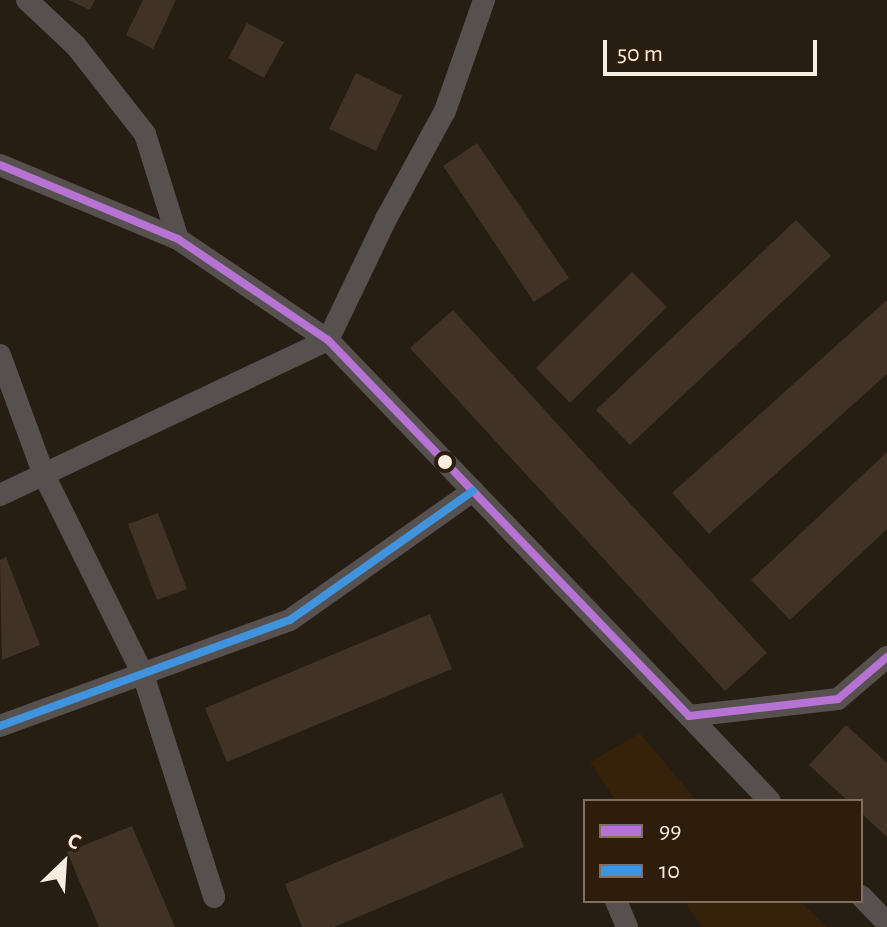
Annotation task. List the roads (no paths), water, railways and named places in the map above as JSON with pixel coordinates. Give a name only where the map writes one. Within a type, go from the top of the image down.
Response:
[{"type":"street","points":[[27,0],[76,46],[145,134],[178,239]]},
{"type":"street","points":[[0,495],[328,340],[386,219],[445,111],[484,0]]},
{"type":"street","points":[[0,165],[178,239],[328,340],[768,799]]},
{"type":"street","points":[[0,355],[44,475],[143,674],[214,897]]},
{"type":"street","points":[[0,726],[290,620],[473,491]]},
{"type":"street","points":[[689,716],[838,699],[887,657]]},
{"type":"street","points":[[863,898],[887,923]]},
{"type":"street","points":[[617,903],[627,927]]}]
